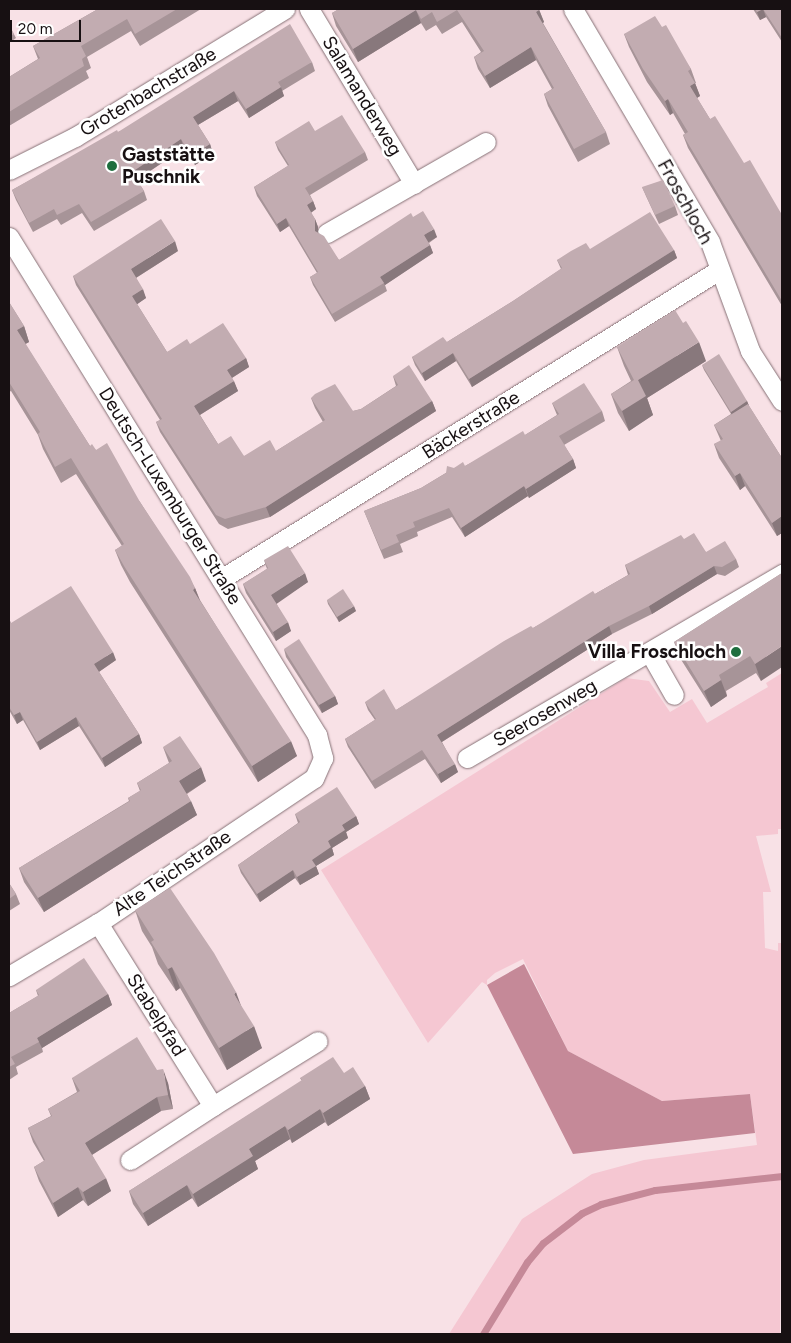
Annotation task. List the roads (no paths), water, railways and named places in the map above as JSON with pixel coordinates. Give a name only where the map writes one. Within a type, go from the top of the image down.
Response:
[{"type":"street","name":"Grotenbachstraße","points":[[9,170],[75,137],[285,9]]},
{"type":"street","name":"Salamanderweg","points":[[309,9],[414,184]]},
{"type":"street","name":"Froschloch","points":[[573,9],[710,242],[750,351],[782,401]]},
{"type":"street","points":[[327,233],[486,142]]},
{"type":"street","name":"Deutsch-Luxemburger Straße","points":[[9,237],[317,735],[323,758]]},
{"type":"street","name":"Bäckerstraße","points":[[222,579],[719,270]]},
{"type":"street","name":"Seerosenweg","points":[[467,758],[650,654],[782,574]]},
{"type":"street","points":[[650,654],[674,695]]},
{"type":"street","name":"Alte Teichstraße","points":[[9,976],[98,923],[314,778],[323,758]]},
{"type":"street","name":"Stabelpfad","points":[[98,923],[213,1106]]},
{"type":"street","points":[[130,1160],[318,1041]]},
{"type":"waterway","points":[[483,1334],[527,1262],[543,1243],[582,1213],[601,1204],[655,1190],[782,1176]]},
{"type":"place","name":"Gaststätte Puschnik","points":[[112,166]]},
{"type":"place","name":"Villa Froschloch","points":[[736,652]]}]
